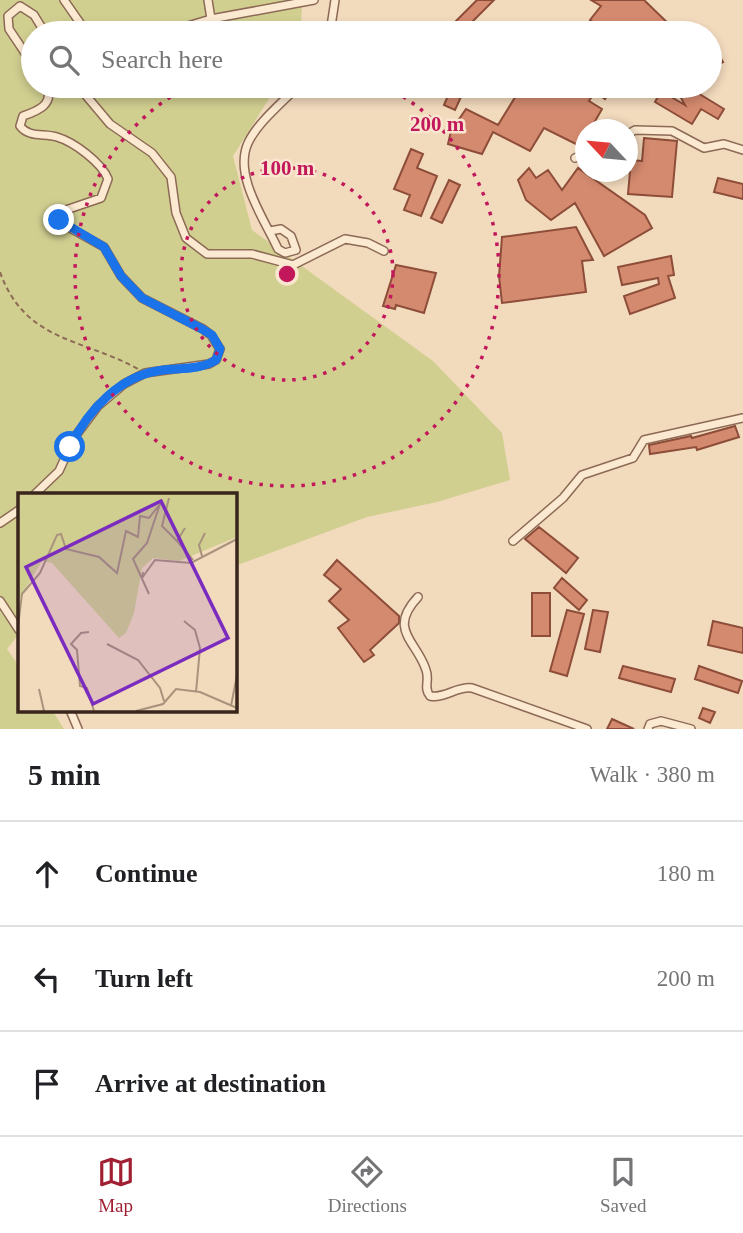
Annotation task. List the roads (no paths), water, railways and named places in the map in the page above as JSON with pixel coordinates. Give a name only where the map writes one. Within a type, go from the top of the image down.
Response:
[{"type":"street","points":[[64,0],[79,21]]},
{"type":"street","points":[[208,0],[211,19]]},
{"type":"street","points":[[204,21],[314,0]]},
{"type":"street","points":[[332,21],[335,0]]},
{"type":"street","points":[[21,47],[9,29],[8,16],[20,6],[34,15],[38,21]]},
{"type":"street","points":[[37,493],[59,471],[74,438],[97,406],[133,377],[145,373],[202,367],[216,360],[220,349],[212,335],[142,298],[121,276],[104,247],[61,223],[60,212],[101,198],[108,179],[98,164],[66,141],[31,134],[20,126],[23,116],[46,105],[49,98]]},
{"type":"street","points":[[88,98],[110,124],[152,153],[171,177],[180,229],[186,238],[207,254],[252,254],[293,265],[345,239],[368,243],[384,251]]},
{"type":"street","points":[[270,231],[248,184],[245,152],[257,130],[287,98]]},
{"type":"street","points":[[638,130],[672,131],[704,148],[724,144],[743,150]]},
{"type":"street","points":[[513,541],[563,498],[582,475],[633,458],[644,440],[743,418]]},
{"type":"street","points":[[0,523],[18,511]]},
{"type":"street","points":[[418,597],[407,614],[405,630],[408,642],[426,669],[426,690],[430,696],[437,697],[459,688],[472,688],[587,729]]},
{"type":"street","points":[[0,601],[18,628]]},
{"type":"street","points":[[71,712],[78,729]]},
{"type":"street","points":[[648,729],[653,722],[661,721],[691,729]]}]
